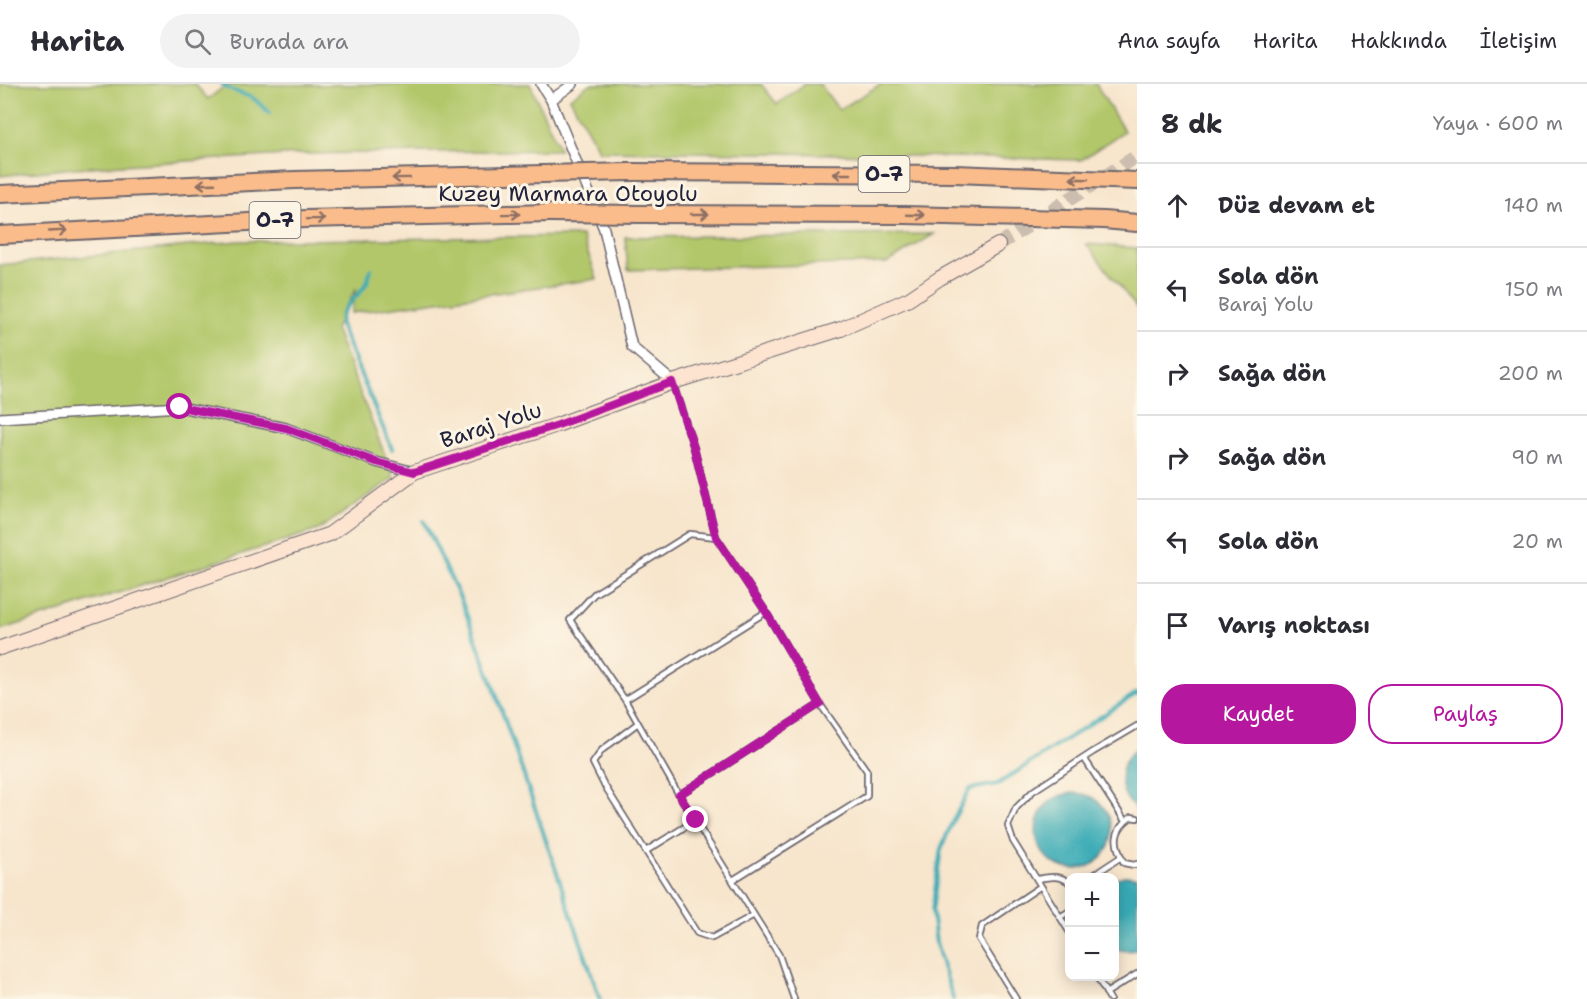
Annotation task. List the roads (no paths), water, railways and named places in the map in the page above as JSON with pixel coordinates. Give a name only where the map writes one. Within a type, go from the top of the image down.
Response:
[{"type":"highway","name":"Kuzey Marmara Otoyolu","points":[[0,194],[295,180],[630,172],[956,174],[1137,181]]},
{"type":"highway","name":"Kuzey Marmara Otoyolu","points":[[0,235],[294,219],[550,213],[905,215],[1104,220],[1137,223]]},
{"type":"street","points":[[541,84],[551,100],[604,229],[632,347],[672,382]]},
{"type":"street","points":[[551,100],[573,84]]},
{"type":"street","name":"Baraj Yolu","points":[[0,648],[330,534],[414,472],[558,425],[672,382],[841,328],[909,299],[940,278],[998,245]]},
{"type":"street","points":[[0,418],[180,407],[286,428],[376,462],[414,472]]},
{"type":"lane","points":[[672,382],[694,448],[716,537],[766,612],[820,704],[867,771],[867,796],[733,879]]},
{"type":"lane","points":[[716,537],[690,534],[594,594],[570,620],[625,700],[679,795],[779,955],[794,999]]},
{"type":"lane","points":[[625,700],[766,612]]},
{"type":"lane","points":[[679,795],[820,704]]},
{"type":"lane","points":[[638,723],[602,750],[593,763],[603,783],[697,933],[712,938],[754,915]]},
{"type":"lane","points":[[1066,927],[1013,841],[1008,826],[1016,808],[1034,791],[1137,726]]},
{"type":"lane","points":[[1084,758],[1125,821]]},
{"type":"lane","points":[[1137,818],[1131,817],[1121,824],[1117,834],[1118,850],[1124,862],[1137,864]]},
{"type":"lane","points":[[646,851],[696,820]]},
{"type":"lane","points":[[1097,873],[1121,857]]},
{"type":"lane","points":[[1037,879],[1058,877],[1065,879]]},
{"type":"lane","points":[[1016,999],[979,939],[982,926],[1041,885]]},
{"type":"lane","points":[[1060,917],[1065,914]]},
{"type":"lane","points":[[1106,993],[1137,974]]},
{"type":"lane","points":[[1099,981],[1110,999]]},
{"type":"water","points":[[1137,748],[1137,810],[1125,796],[1121,779],[1125,762]]},
{"type":"water","points":[[1074,793],[1088,796],[1101,804],[1109,817],[1112,831],[1109,845],[1101,858],[1088,866],[1074,869],[1060,866],[1047,858],[1039,845],[1036,831],[1039,817],[1047,804],[1060,796]]},
{"type":"water","points":[[1137,877],[1137,950],[1119,950],[1119,878]]},
{"type":"waterway","points":[[222,84],[224,87],[253,98],[270,113]]},
{"type":"waterway","points":[[371,269],[368,281],[346,308],[340,325],[392,449]]},
{"type":"waterway","points":[[424,521],[461,600],[492,682],[600,999]]},
{"type":"waterway","points":[[953,999],[936,943],[932,911],[941,849],[953,820],[970,789],[998,784],[1137,693]]},
{"type":"tunnel","points":[[998,245],[1137,156]]}]
